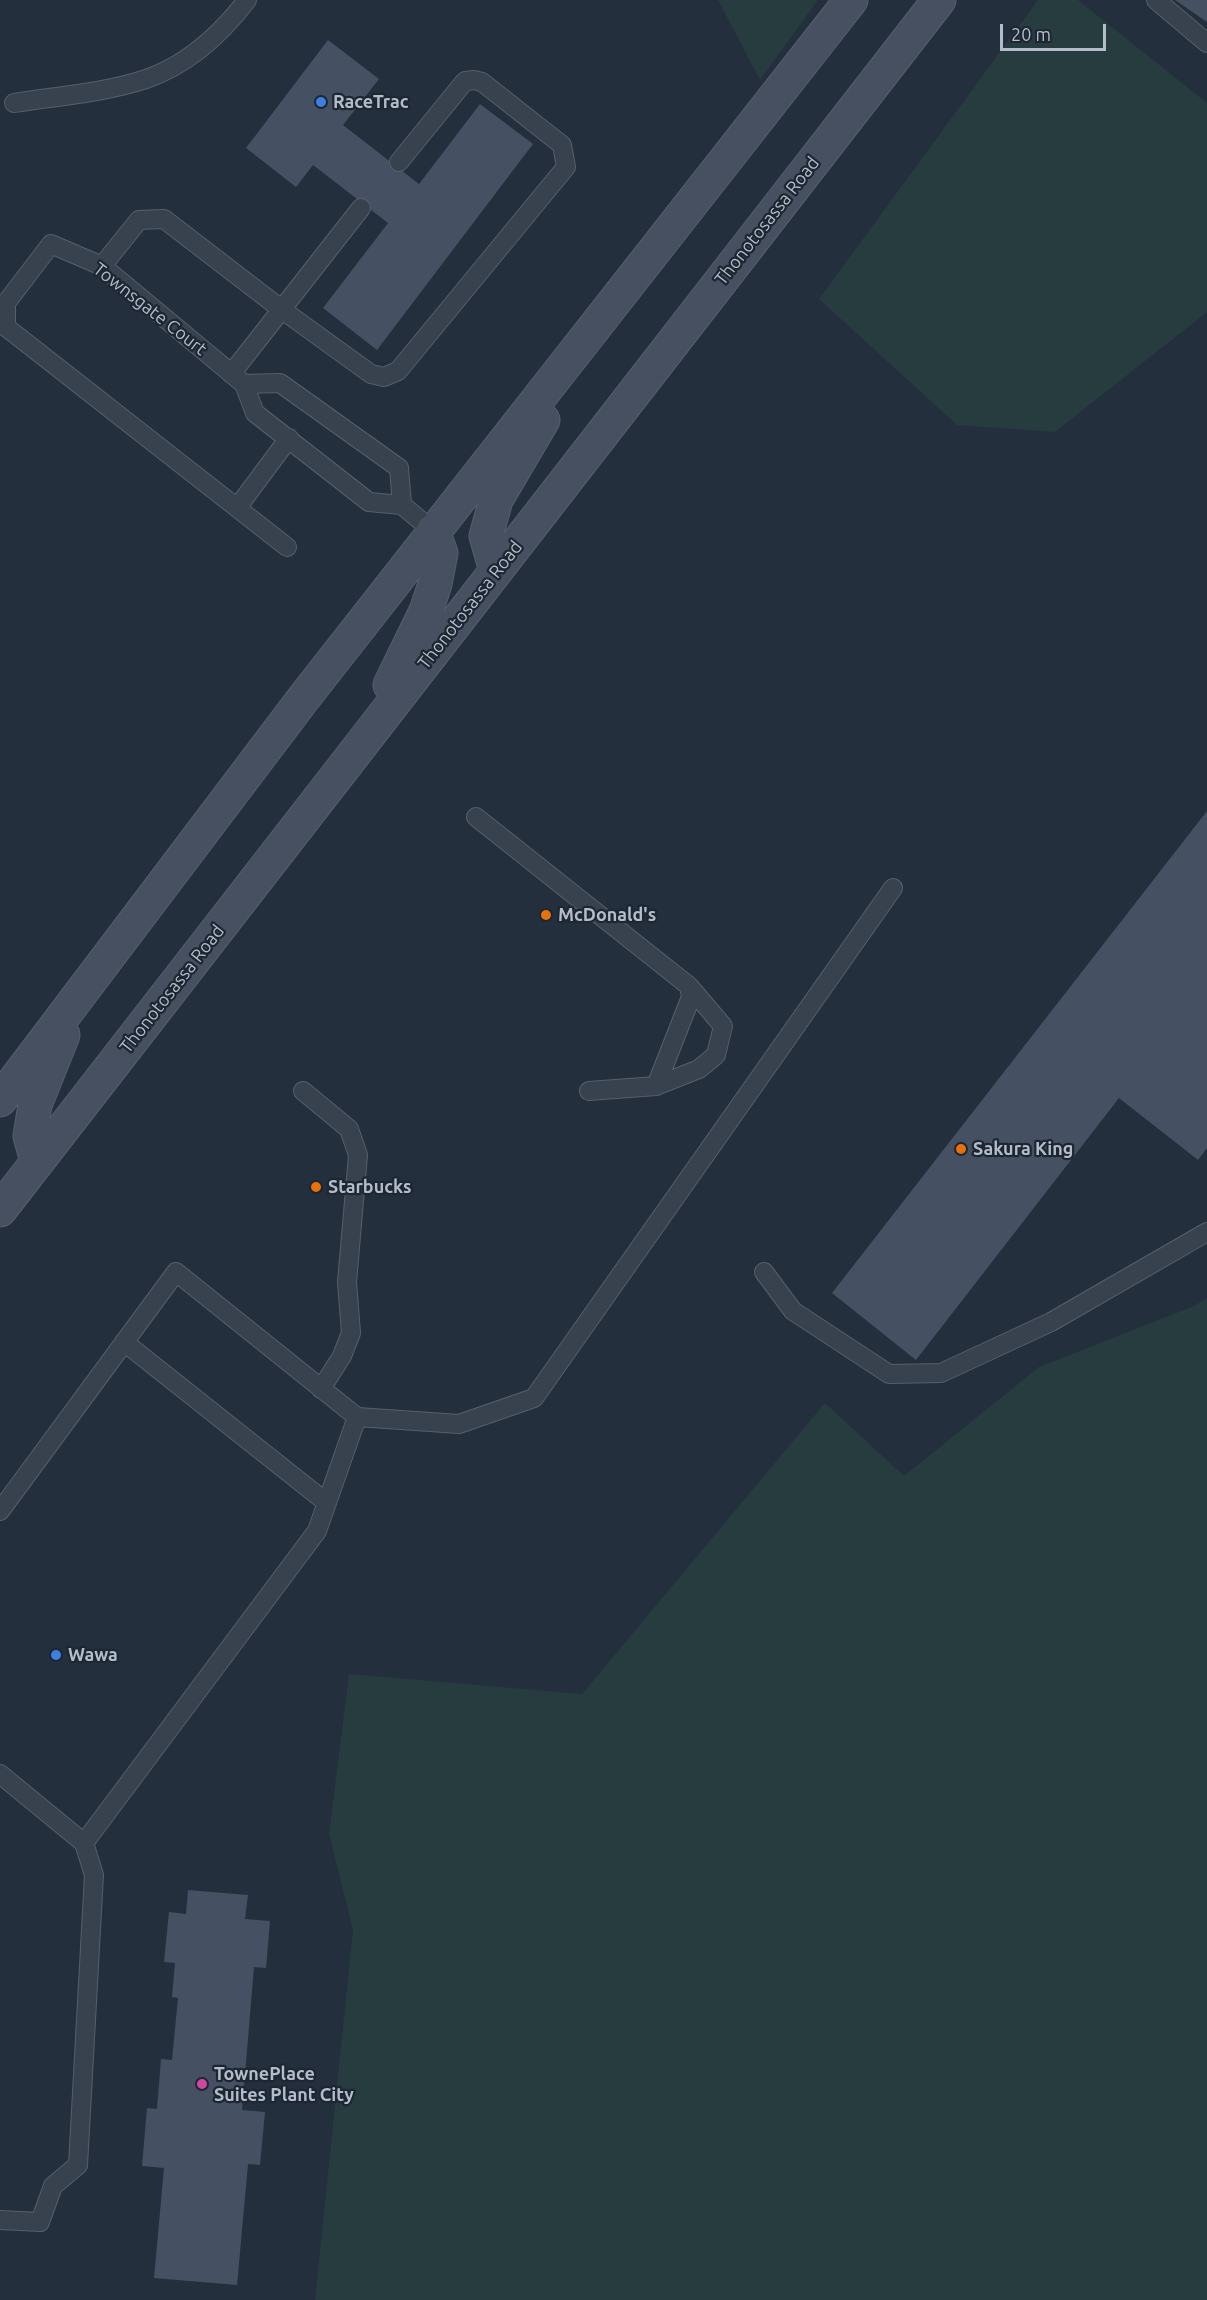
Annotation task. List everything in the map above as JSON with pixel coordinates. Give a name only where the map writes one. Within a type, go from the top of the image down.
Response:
[{"type":"main road","points":[[4,1096],[79,994],[433,531],[851,0]]},
{"type":"main road","name":"Thonotosassa Road","points":[[0,1210],[939,0]]},
{"type":"main road","points":[[496,571],[486,536],[496,500],[605,315]]},
{"type":"main road","points":[[360,746],[426,611],[435,584],[441,554],[433,531]]},
{"type":"main road","points":[[37,1162],[30,1136],[35,1105],[79,994]]},
{"type":"lane","points":[[14,103],[146,79],[178,64],[202,48],[247,0]]},
{"type":"lane","points":[[1156,0],[1207,43]]},
{"type":"lane","points":[[102,266],[139,220],[164,219],[281,309],[371,374],[384,377],[398,371],[566,167],[562,145],[482,82],[474,80],[465,81],[399,162]]},
{"type":"lane","points":[[362,208],[281,309],[237,379],[280,383],[399,468],[402,505],[433,531]]},
{"type":"lane","name":"Townsgate Court","points":[[237,508],[6,327],[6,303],[51,244],[102,266],[237,379],[255,413],[369,502],[402,505]]},
{"type":"lane","points":[[287,547],[237,508],[289,438]]},
{"type":"lane","points":[[476,817],[688,986],[723,1026],[716,1055],[699,1069],[656,1086],[589,1091]]},
{"type":"lane","points":[[0,1511],[176,1272],[357,1417],[459,1424],[534,1398],[893,888]]},
{"type":"lane","points":[[656,1086],[691,997],[688,986]]},
{"type":"lane","points":[[303,1091],[349,1129],[358,1155],[347,1282],[351,1333],[342,1356],[321,1389]]},
{"type":"lane","points":[[764,1272],[793,1311],[889,1374],[941,1373],[1051,1322],[1207,1232]]},
{"type":"lane","points":[[124,1342],[327,1503]]},
{"type":"lane","points":[[84,1843],[316,1531],[357,1417]]},
{"type":"lane","points":[[0,1774],[84,1843],[94,1875],[78,2165],[53,2186],[40,2222],[0,2220]]},
{"type":"green space","points":[[718,0],[818,0],[760,80]]},
{"type":"green space","points":[[1038,0],[1078,0],[1207,103],[1207,312],[1055,432],[957,425],[819,299]]},
{"type":"green space","points":[[1207,1298],[1207,2300],[315,2300],[353,1930],[329,1834],[349,1674],[582,1694],[825,1403],[904,1476],[1039,1367],[1194,1306]]},
{"type":"building","points":[[1175,0],[1207,0],[1207,22]]},
{"type":"building","points":[[328,40],[379,79],[343,125],[419,184],[480,104],[533,144],[377,350],[323,308],[388,223],[313,165],[296,187],[246,148]]},
{"type":"building","points":[[1207,811],[1207,1148],[1198,1160],[1119,1098],[916,1360],[832,1293]]},
{"type":"building","name":"TownePlace Suites Plant City","points":[[188,1890],[248,1895],[245,1919],[270,1921],[266,1968],[254,1967],[242,2110],[265,2112],[260,2165],[248,2164],[237,2285],[154,2278],[164,2168],[142,2166],[147,2108],[157,2109],[161,2059],[172,2060],[178,1998],[172,1997],[175,1963],[164,1962],[169,1912],[186,1914]]},
{"type":"place","name":"RaceTrac","points":[[321,102]]},
{"type":"place","name":"McDonald's","points":[[546,915]]},
{"type":"place","name":"Sakura King","points":[[961,1149]]},
{"type":"place","name":"Starbucks","points":[[316,1187]]},
{"type":"place","name":"Wawa","points":[[56,1655]]},
{"type":"place","name":"TownePlace Suites Plant City","points":[[202,2084]]}]
